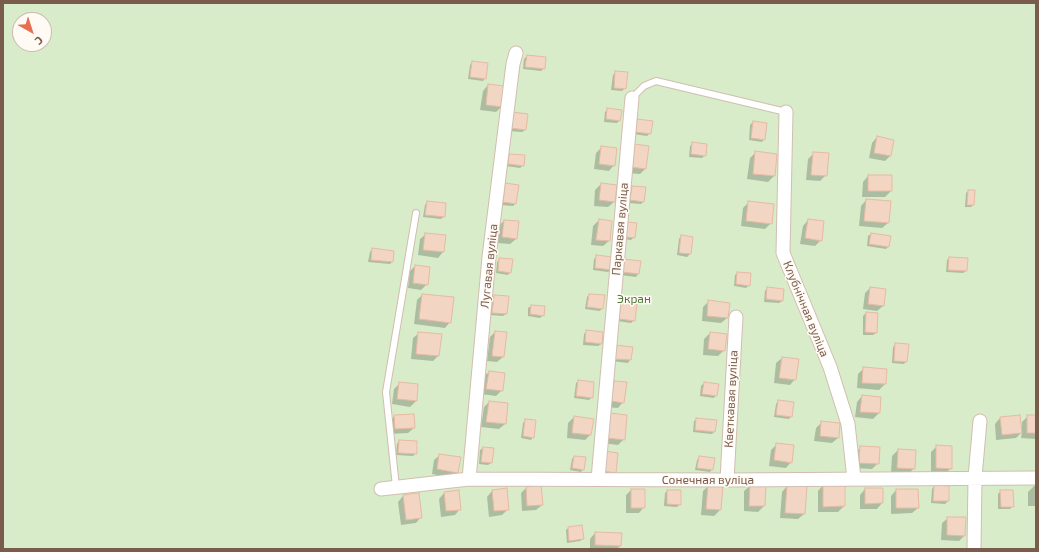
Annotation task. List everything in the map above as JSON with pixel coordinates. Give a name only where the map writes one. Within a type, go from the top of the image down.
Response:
[{"type":"street","name":"Лугавая вуліца","points":[[469,479],[489,257],[513,64],[516,53]]},
{"type":"street","name":"Паркавая вуліца","points":[[598,479],[632,98]]},
{"type":"street","name":"Клубнічная вуліца","points":[[786,112],[783,253],[830,367],[848,424],[854,479]]},
{"type":"street","name":"Кветкавая вуліца","points":[[727,480],[736,317]]},
{"type":"street","points":[[974,549],[975,478],[980,421]]},
{"type":"street","name":"Сонечная вуліца","points":[[382,489],[469,479],[727,480],[1036,478]]},
{"type":"lane","points":[[632,98],[644,86],[656,81],[786,112]]},
{"type":"lane","points":[[396,487],[386,392],[416,212]]},
{"type":"green space","name":"Экран","points":[[3,3],[1036,3],[1036,549],[3,549]]},
{"type":"building","points":[[527,55],[546,57],[545,69],[525,67]]},
{"type":"building","points":[[472,61],[488,63],[486,79],[470,77]]},
{"type":"building","points":[[615,71],[628,72],[626,89],[614,88]]},
{"type":"building","points":[[488,84],[505,86],[503,107],[486,105]]},
{"type":"building","points":[[607,108],[622,110],[620,121],[606,119]]},
{"type":"building","points":[[512,112],[528,114],[526,130],[510,128]]},
{"type":"building","points":[[637,119],[653,121],[651,134],[635,132]]},
{"type":"building","points":[[753,121],[767,123],[765,140],[751,138]]},
{"type":"building","points":[[877,136],[894,140],[891,156],[874,153]]},
{"type":"building","points":[[692,142],[707,144],[706,156],[691,154]]},
{"type":"building","points":[[634,144],[649,146],[646,169],[631,167]]},
{"type":"building","points":[[601,146],[617,148],[615,166],[599,164]]},
{"type":"building","points":[[755,151],[777,154],[775,176],[753,174]]},
{"type":"building","points":[[813,152],[829,153],[827,176],[811,175]]},
{"type":"building","points":[[509,154],[525,155],[524,166],[508,164]]},
{"type":"building","points":[[868,175],[892,175],[892,191],[868,191]]},
{"type":"building","points":[[505,183],[519,185],[516,204],[503,202]]},
{"type":"building","points":[[601,183],[617,185],[615,202],[599,200]]},
{"type":"building","points":[[632,186],[646,187],[644,202],[630,200]]},
{"type":"building","points":[[968,190],[975,190],[974,205],[967,205]]},
{"type":"building","points":[[866,199],[891,201],[889,223],[864,221]]},
{"type":"building","points":[[427,201],[446,203],[445,217],[425,215]]},
{"type":"building","points":[[748,201],[774,204],[772,224],[746,221]]},
{"type":"building","points":[[599,219],[612,221],[610,241],[596,240]]},
{"type":"building","points":[[808,219],[824,221],[822,241],[805,238]]},
{"type":"building","points":[[504,220],[519,221],[517,239],[502,237]]},
{"type":"building","points":[[627,222],[637,223],[635,238],[626,237]]},
{"type":"building","points":[[425,233],[446,235],[444,252],[423,250]]},
{"type":"building","points":[[871,233],[891,236],[889,247],[869,244]]},
{"type":"building","points":[[681,235],[693,237],[691,254],[679,253]]},
{"type":"building","points":[[372,248],[394,251],[393,262],[371,260]]},
{"type":"building","points":[[596,255],[613,257],[612,270],[595,268]]},
{"type":"building","points":[[949,257],[968,258],[967,271],[948,270]]},
{"type":"building","points":[[499,258],[513,259],[511,273],[498,271]]},
{"type":"building","points":[[624,259],[641,261],[639,274],[622,272]]},
{"type":"building","points":[[415,265],[430,267],[428,285],[413,283]]},
{"type":"building","points":[[737,272],[751,273],[750,286],[736,284]]},
{"type":"building","points":[[767,287],[784,289],[783,301],[766,299]]},
{"type":"building","points":[[870,287],[886,289],[884,306],[868,304]]},
{"type":"building","points":[[422,294],[454,297],[451,323],[419,319]]},
{"type":"building","points":[[589,294],[605,295],[603,309],[587,307]]},
{"type":"building","points":[[494,295],[509,296],[507,314],[492,313]]},
{"type":"building","points":[[708,300],[730,303],[728,318],[707,316]]},
{"type":"building","points":[[621,302],[637,304],[635,321],[619,319]]},
{"type":"building","points":[[531,305],[545,306],[544,316],[530,314]]},
{"type":"building","points":[[866,312],[878,313],[877,333],[865,332]]},
{"type":"building","points":[[586,330],[603,332],[602,344],[585,342]]},
{"type":"building","points":[[495,331],[507,332],[504,357],[492,356]]},
{"type":"building","points":[[418,332],[442,334],[439,356],[416,354]]},
{"type":"building","points":[[710,332],[727,334],[725,351],[708,349]]},
{"type":"building","points":[[895,343],[909,344],[907,362],[894,361]]},
{"type":"building","points":[[615,345],[633,347],[631,360],[614,359]]},
{"type":"building","points":[[782,357],[799,359],[796,380],[779,378]]},
{"type":"building","points":[[863,367],[887,369],[886,384],[862,383]]},
{"type":"building","points":[[489,371],[505,373],[503,391],[486,389]]},
{"type":"building","points":[[578,380],[594,382],[593,398],[576,396]]},
{"type":"building","points":[[614,381],[627,382],[624,403],[611,401]]},
{"type":"building","points":[[399,382],[418,384],[417,401],[397,399]]},
{"type":"building","points":[[704,382],[719,384],[717,396],[702,394]]},
{"type":"building","points":[[862,395],[881,397],[880,413],[860,412]]},
{"type":"building","points":[[778,400],[794,402],[792,417],[776,415]]},
{"type":"building","points":[[489,401],[508,403],[506,424],[486,422]]},
{"type":"building","points":[[610,413],[627,415],[625,440],[607,438]]},
{"type":"building","points":[[414,414],[415,428],[395,429],[394,415]]},
{"type":"building","points":[[1020,415],[1022,433],[1002,435],[1000,417]]},
{"type":"building","points":[[1027,415],[1036,415],[1036,433],[1027,433]]},
{"type":"building","points":[[574,416],[594,419],[591,435],[572,433]]},
{"type":"building","points":[[696,418],[717,420],[715,432],[695,430]]},
{"type":"building","points":[[525,419],[536,420],[534,438],[523,436]]},
{"type":"building","points":[[821,421],[840,423],[839,438],[820,436]]},
{"type":"building","points":[[399,440],[417,441],[417,454],[398,453]]},
{"type":"building","points":[[776,443],[794,445],[792,463],[774,460]]},
{"type":"building","points":[[936,445],[952,446],[952,469],[936,468]]},
{"type":"building","points":[[860,446],[880,447],[879,464],[859,463]]},
{"type":"building","points":[[483,447],[494,448],[492,463],[481,462]]},
{"type":"building","points":[[898,449],[916,450],[915,469],[897,468]]},
{"type":"building","points":[[605,451],[618,453],[616,473],[603,471]]},
{"type":"building","points":[[439,454],[461,457],[458,473],[437,469]]},
{"type":"building","points":[[574,456],[586,457],[584,470],[572,468]]},
{"type":"building","points":[[699,456],[715,458],[713,470],[697,468]]},
{"type":"building","points":[[708,484],[723,485],[721,510],[706,509]]},
{"type":"building","points":[[823,484],[845,484],[845,506],[823,507]]},
{"type":"building","points":[[541,485],[543,505],[527,506],[526,487]]},
{"type":"building","points":[[750,485],[766,485],[765,506],[749,506]]},
{"type":"building","points":[[787,485],[807,486],[805,514],[785,513]]},
{"type":"building","points":[[934,485],[949,486],[949,501],[933,501]]},
{"type":"building","points":[[507,488],[509,510],[494,511],[492,490]]},
{"type":"building","points":[[865,488],[883,488],[883,503],[865,504]]},
{"type":"building","points":[[631,489],[645,489],[645,508],[631,508]]},
{"type":"building","points":[[896,489],[918,489],[919,508],[896,508]]},
{"type":"building","points":[[459,490],[461,510],[446,511],[444,492]]},
{"type":"building","points":[[667,490],[681,490],[681,505],[667,504]]},
{"type":"building","points":[[1000,490],[1013,490],[1014,507],[1001,507]]},
{"type":"building","points":[[419,493],[422,518],[406,520],[403,495]]},
{"type":"building","points":[[947,517],[966,517],[965,536],[947,535]]},
{"type":"building","points":[[582,525],[584,539],[569,541],[568,527]]},
{"type":"building","points":[[595,532],[622,533],[621,546],[595,545]]}]
